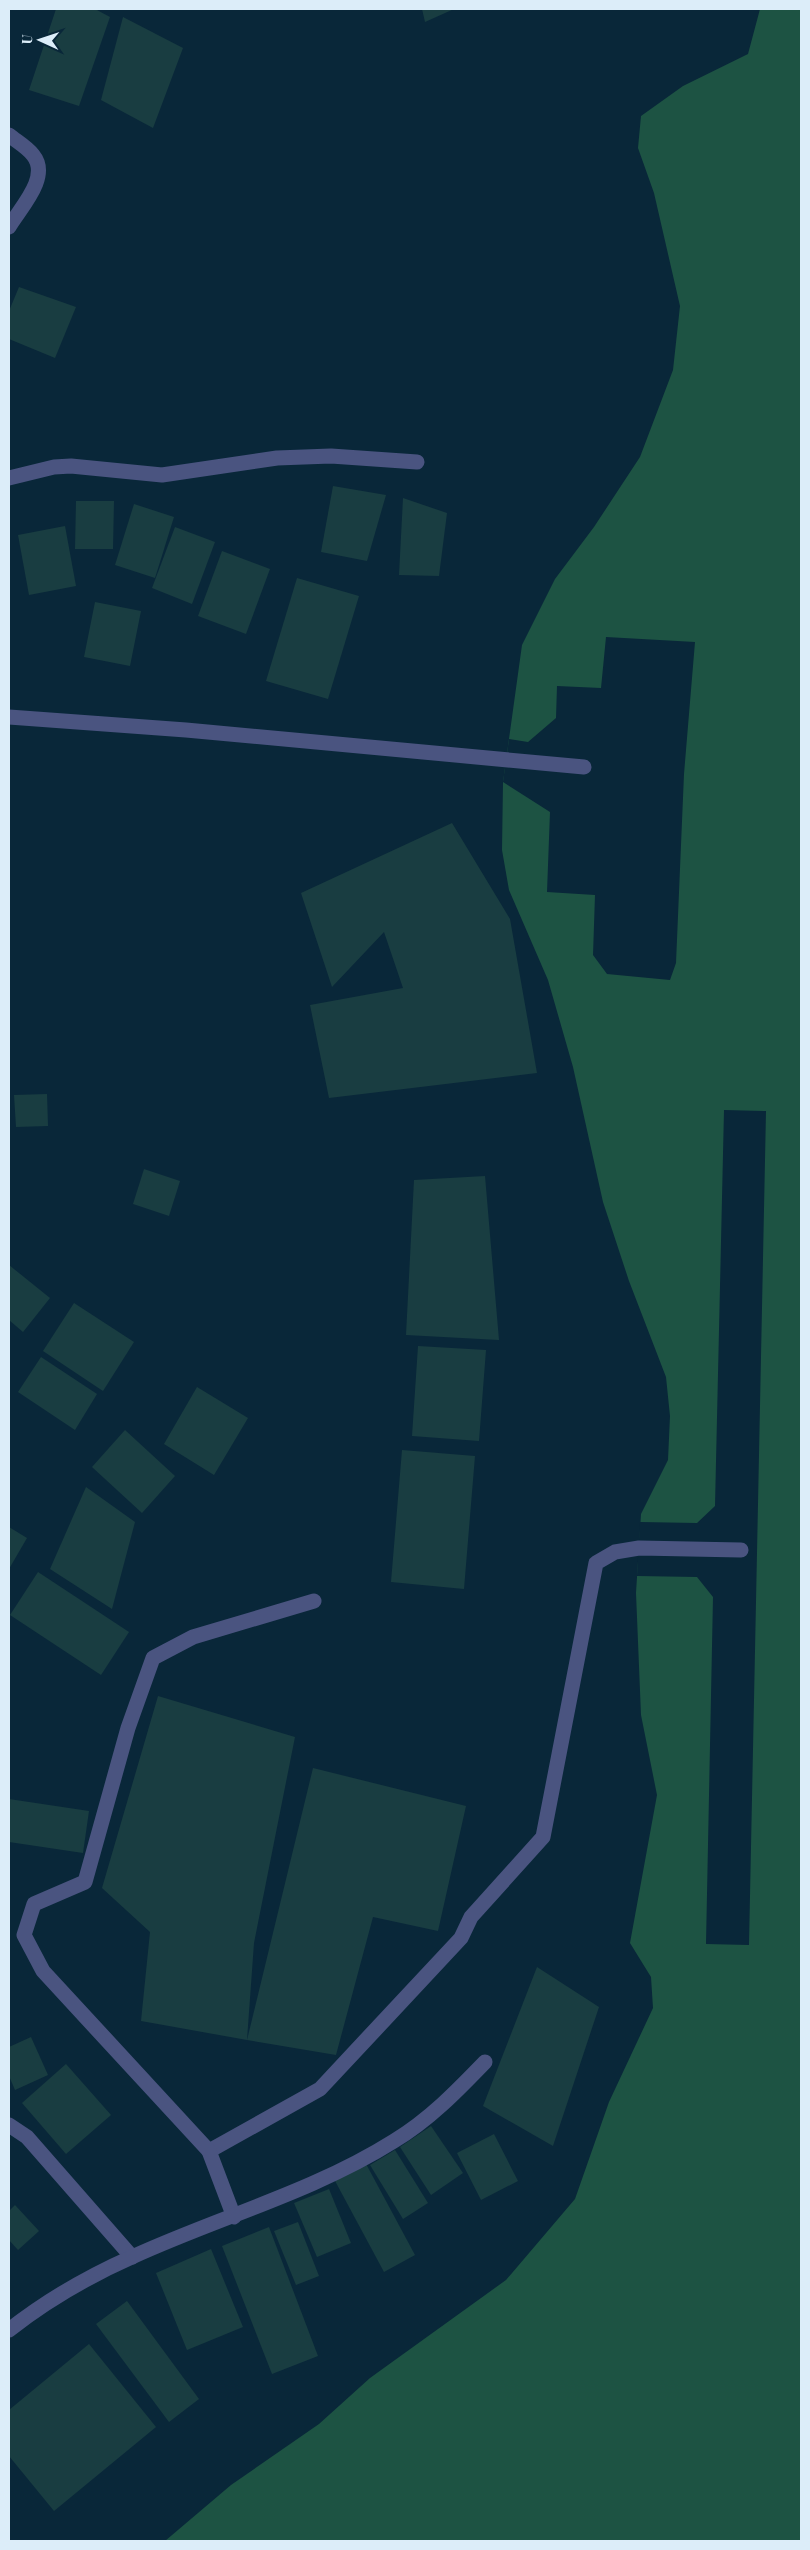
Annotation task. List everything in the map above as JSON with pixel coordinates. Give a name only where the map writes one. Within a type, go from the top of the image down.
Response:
[{"type":"street","points":[[9,135],[33,154],[39,167],[37,183],[9,227]]},
{"type":"street","points":[[9,478],[54,467],[106,468],[162,475],[278,458],[331,456],[417,462]]},
{"type":"street","points":[[9,718],[186,730],[584,766]]},
{"type":"street","points":[[209,2151],[320,2089],[460,1938],[471,1917],[543,1837],[596,1563],[615,1552],[639,1548],[741,1550]]},
{"type":"street","points":[[234,2216],[209,2151],[43,1971],[24,1935],[34,1904],[85,1882],[128,1728],[154,1658],[193,1637],[314,1601]]},
{"type":"street","points":[[9,2330],[65,2293],[132,2257],[343,2169],[394,2142],[420,2124],[486,2062]]},
{"type":"street","points":[[9,2125],[28,2137],[132,2257]]},
{"type":"shaded area","points":[[760,9],[801,9],[801,2541],[165,2541],[231,2485],[319,2424],[370,2378],[506,2280],[575,2199],[609,2102],[653,2008],[651,1977],[630,1943],[657,1795],[641,1715],[636,1593],[641,1514],[668,1460],[670,1416],[666,1377],[629,1281],[603,1202],[573,1067],[548,980],[509,890],[502,850],[503,782],[522,645],[555,579],[594,527],[640,457],[673,370],[680,306],[654,193],[638,148],[641,116],[683,86],[748,54]]},
{"type":"pier","points":[[606,637],[695,642],[684,774],[676,963],[670,980],[607,974],[593,955],[595,895],[547,892],[550,812],[503,782],[509,739],[528,742],[556,718],[557,686],[601,688]]},
{"type":"pier","points":[[724,1110],[766,1111],[749,1945],[706,1944],[713,1597],[697,1577],[637,1576],[640,1522],[697,1523],[715,1506]]},
{"type":"building","points":[[56,9],[95,9],[110,17],[79,106],[29,90]]},
{"type":"building","points":[[422,9],[454,9],[425,22]]},
{"type":"building","points":[[123,17],[183,48],[153,128],[101,100]]},
{"type":"building","points":[[19,287],[76,307],[55,358],[9,339],[9,311]]},
{"type":"building","points":[[333,486],[386,495],[367,561],[321,552]]},
{"type":"building","points":[[403,498],[447,513],[439,576],[399,575]]},
{"type":"building","points":[[76,501],[114,501],[113,549],[75,549]]},
{"type":"building","points":[[134,504],[174,517],[155,578],[115,565]]},
{"type":"building","points":[[65,526],[76,586],[29,595],[18,535]]},
{"type":"building","points":[[175,527],[215,542],[192,604],[152,588]]},
{"type":"building","points":[[222,551],[270,569],[246,634],[198,616]]},
{"type":"building","points":[[297,578],[359,596],[328,699],[266,681]]},
{"type":"building","points":[[95,602],[141,611],[130,666],[84,657]]},
{"type":"building","points":[[452,823],[510,919],[537,1073],[329,1098],[310,1005],[403,988],[384,932],[332,987],[301,893]]},
{"type":"building","points":[[47,1094],[48,1126],[16,1127],[14,1095]]},
{"type":"building","points":[[144,1169],[180,1181],[169,1216],[133,1204]]},
{"type":"building","points":[[485,1176],[499,1340],[406,1335],[414,1180]]},
{"type":"building","points":[[9,1265],[50,1298],[23,1332],[9,1320]]},
{"type":"building","points":[[74,1303],[134,1342],[103,1391],[43,1351]]},
{"type":"building","points":[[418,1346],[486,1350],[479,1441],[412,1436]]},
{"type":"building","points":[[41,1357],[97,1394],[75,1430],[18,1392]]},
{"type":"building","points":[[197,1387],[248,1418],[214,1475],[164,1444]]},
{"type":"building","points":[[125,1430],[175,1476],[142,1513],[92,1467]]},
{"type":"building","points":[[402,1450],[475,1456],[464,1589],[391,1582]]},
{"type":"building","points":[[86,1487],[135,1522],[112,1609],[50,1569]]},
{"type":"building","points":[[9,1527],[27,1538],[9,1569]]},
{"type":"building","points":[[38,1572],[129,1632],[101,1675],[10,1615]]},
{"type":"building","points":[[158,1696],[295,1737],[254,1943],[247,2040],[141,2021],[150,1932],[102,1888]]},
{"type":"building","points":[[313,1768],[466,1806],[438,1931],[373,1917],[336,2055],[247,2040]]},
{"type":"building","points":[[9,1799],[89,1811],[83,1853],[9,1842]]},
{"type":"building","points":[[537,1967],[599,2007],[553,2146],[483,2106]]},
{"type":"building","points":[[31,2037],[48,2075],[15,2090],[9,2076],[9,2047]]},
{"type":"building","points":[[66,2064],[111,2115],[66,2154],[22,2103]]},
{"type":"building","points":[[431,2126],[463,2173],[431,2195],[400,2147]]},
{"type":"building","points":[[494,2134],[518,2181],[481,2200],[457,2153]]},
{"type":"building","points":[[395,2150],[428,2203],[403,2219],[370,2165]]},
{"type":"building","points":[[365,2162],[415,2255],[384,2272],[334,2179]]},
{"type":"building","points":[[329,2189],[351,2243],[317,2257],[294,2203]]},
{"type":"building","points":[[15,2205],[39,2231],[18,2250],[9,2240],[9,2211]]},
{"type":"building","points":[[298,2222],[319,2276],[296,2285],[274,2231]]},
{"type":"building","points":[[269,2227],[318,2356],[272,2374],[222,2246]]},
{"type":"building","points":[[211,2249],[243,2327],[187,2350],[156,2273]]},
{"type":"building","points":[[127,2301],[199,2399],[169,2422],[96,2324]]},
{"type":"building","points":[[89,2344],[156,2427],[54,2511],[9,2456],[9,2410]]}]
